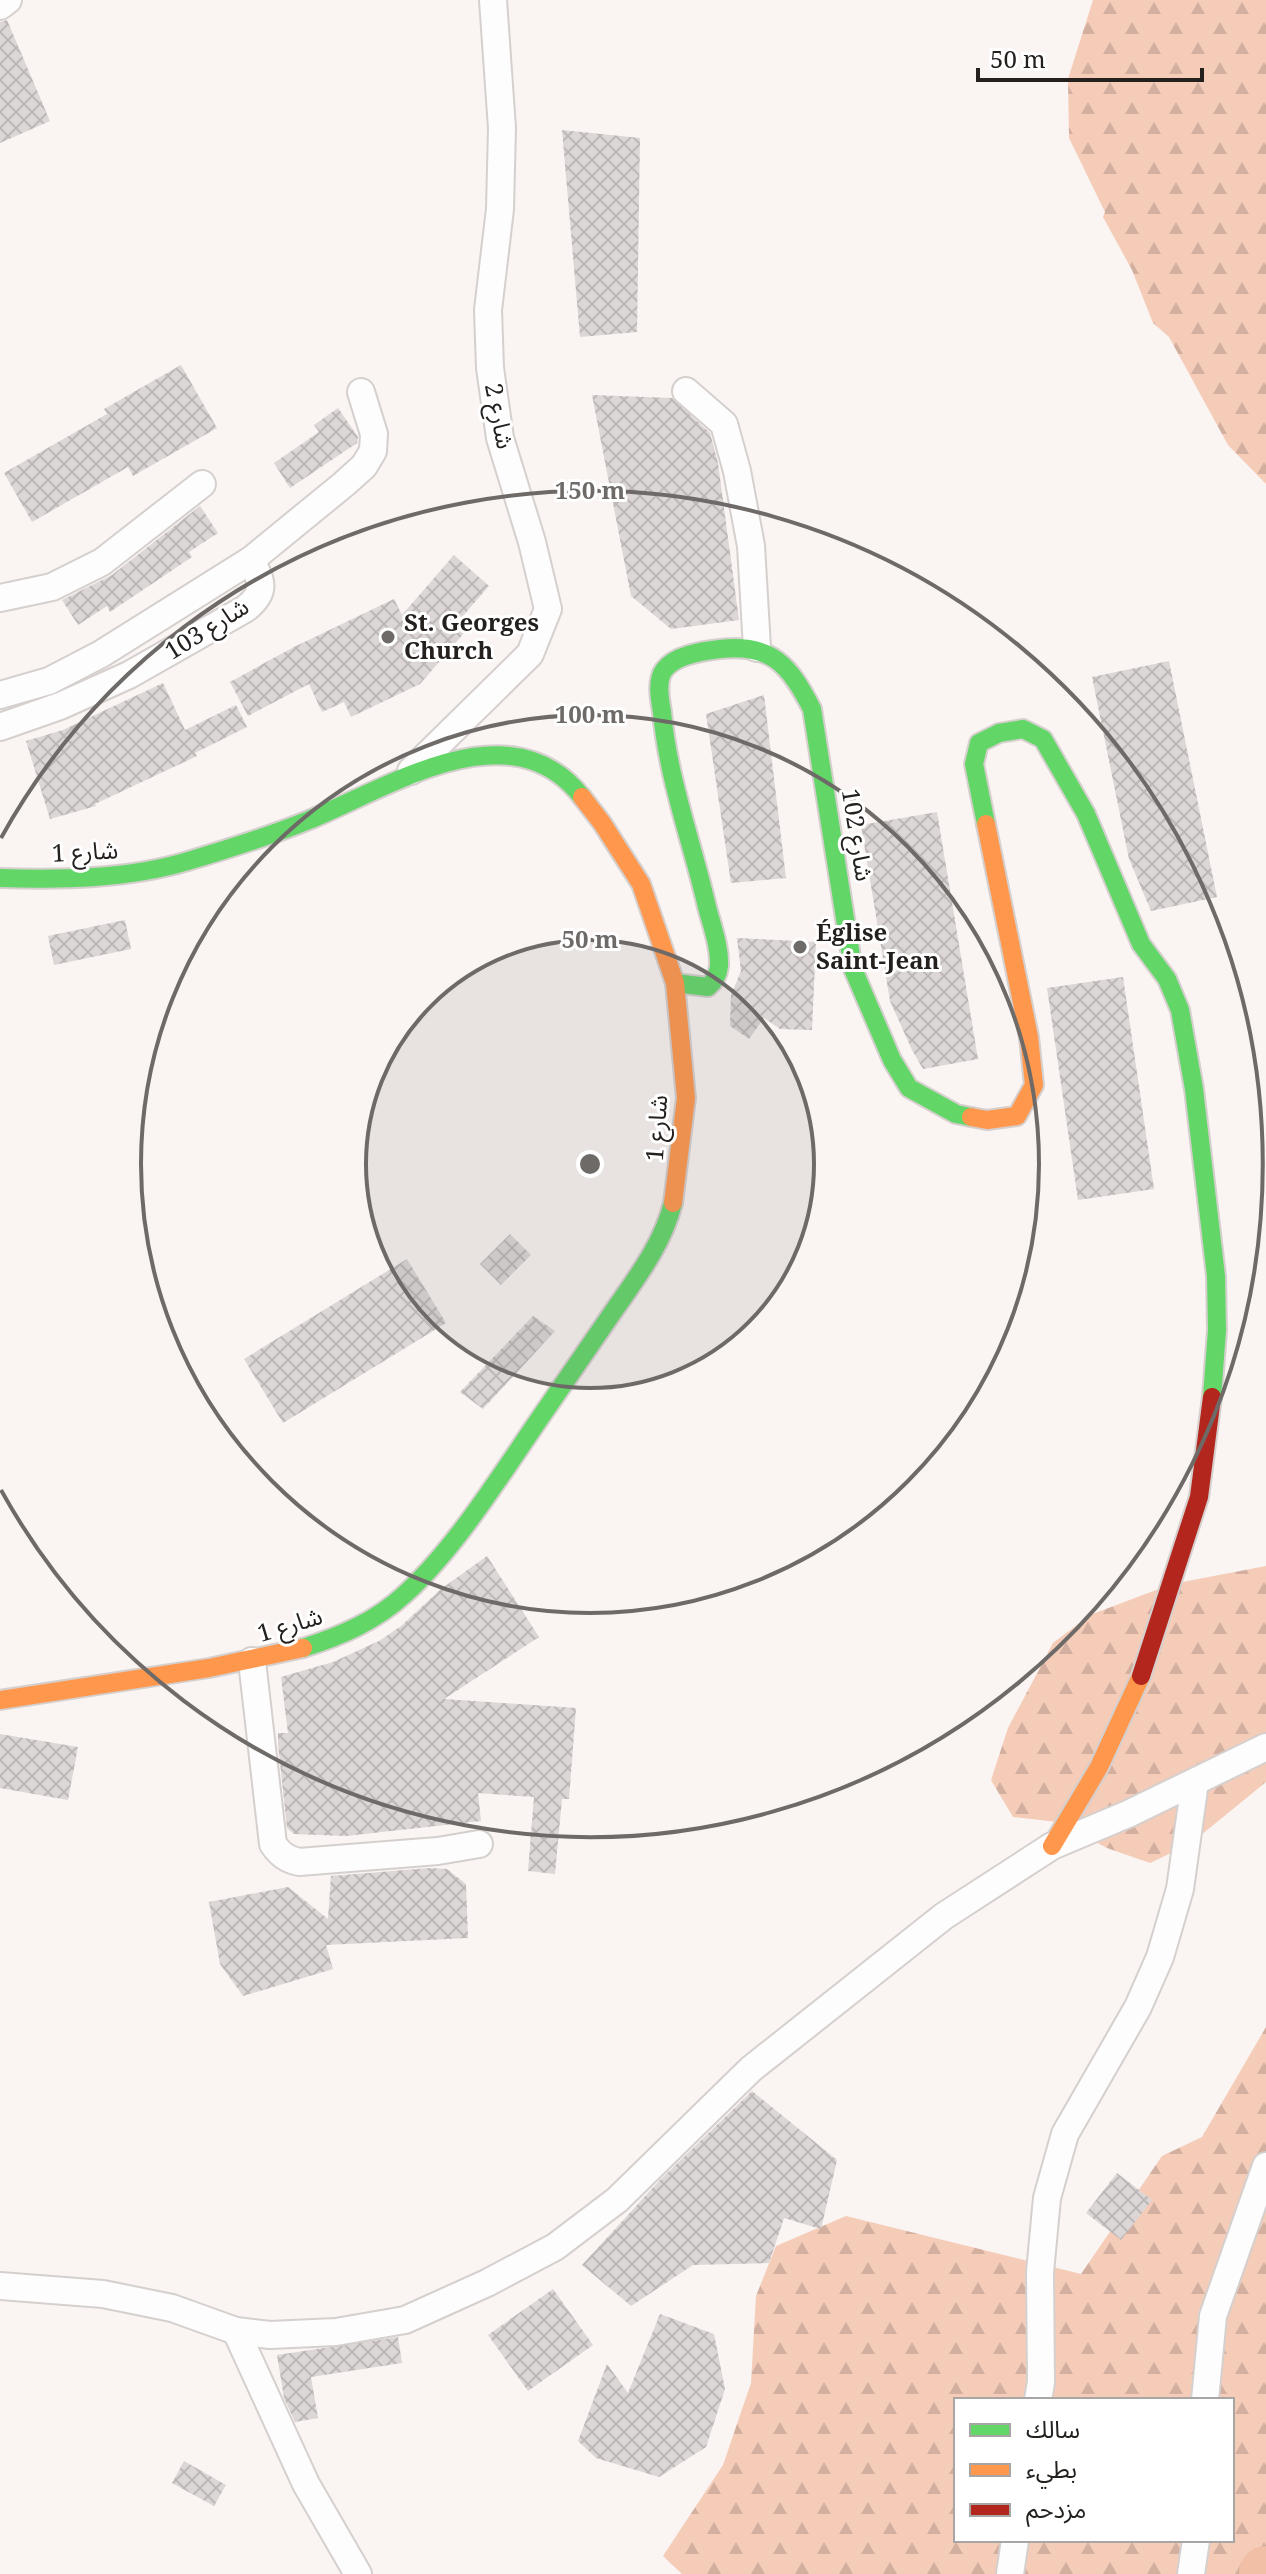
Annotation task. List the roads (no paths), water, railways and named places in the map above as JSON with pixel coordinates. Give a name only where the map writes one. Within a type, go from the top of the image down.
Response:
[{"type":"street","points":[[0,6],[8,0]]},
{"type":"street","name":"شارع 2","points":[[408,774],[530,654],[548,609],[532,542],[500,438],[490,368],[488,310],[500,209],[502,128],[493,0]]},
{"type":"street","points":[[675,983],[708,987],[714,984],[719,962],[707,903],[663,741],[660,680],[665,670],[676,662],[706,650],[757,648],[751,546],[737,471],[724,424],[686,391]]},
{"type":"street","name":"شارع 103","points":[[0,727],[60,706],[129,675],[245,609],[259,595],[262,581],[251,560],[364,466],[373,451],[374,434],[361,392]]},
{"type":"street","points":[[0,598],[52,587],[102,562],[202,484]]},
{"type":"street","points":[[0,695],[49,681],[101,654],[251,560]]},
{"type":"street","name":"شارع 102","points":[[757,648],[784,663],[797,678],[812,709],[853,969],[892,1060],[909,1088],[956,1114],[987,1120],[1017,1116],[1034,1085],[1029,1037],[974,764],[979,743],[999,733],[1023,729],[1043,739],[1086,814],[1141,944],[1167,979],[1180,1010],[1194,1089],[1216,1276],[1217,1330],[1212,1402],[1199,1497],[1139,1681],[1099,1767],[1052,1846]]},
{"type":"street","name":"شارع 1","points":[[0,878],[86,877],[132,873],[186,862],[309,820],[408,774],[461,759],[506,755],[536,761],[556,771],[574,787],[602,823],[641,884],[675,983],[686,1098],[676,1191],[668,1224],[646,1264],[563,1386],[432,1567],[402,1595],[369,1622],[327,1640],[252,1661],[0,1700]]},
{"type":"street","points":[[252,1661],[273,1844],[279,1852],[299,1862],[438,1851],[479,1844]]},
{"type":"street","points":[[0,2286],[117,2297],[172,2308],[236,2331],[270,2335],[336,2332],[405,2320],[487,2283],[555,2247],[617,2200],[751,2069],[944,1916],[1052,1846],[1266,1747]]},
{"type":"street","points":[[1038,2398],[1041,2382],[1040,2272],[1047,2198],[1065,2134],[1138,2007],[1160,1957],[1180,1889],[1195,1782]]},
{"type":"street","points":[[1205,2398],[1213,2316],[1266,2166]]},
{"type":"street","points":[[236,2331],[306,2484],[358,2574]]},
{"type":"street","points":[[1010,2574],[1015,2542]]},
{"type":"street","points":[[1191,2574],[1196,2542]]},
{"type":"place","name":"St. Georges Church","points":[[388,637]]},
{"type":"place","name":"Église Saint-Jean","points":[[800,947]]}]
